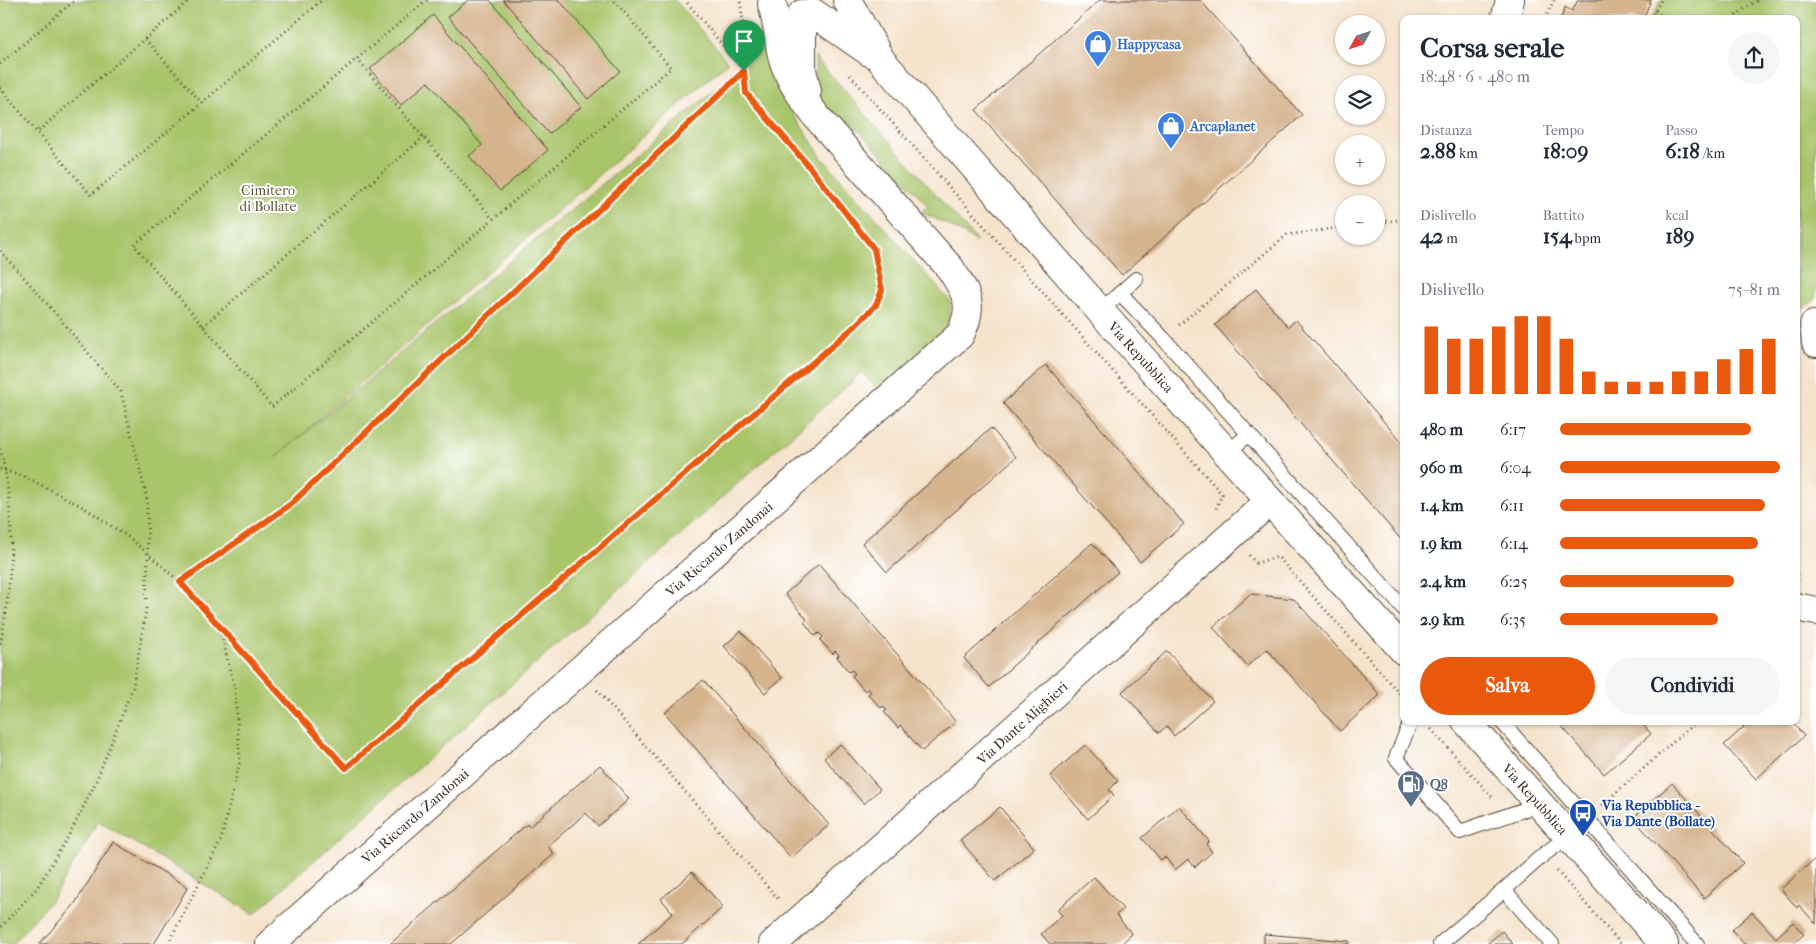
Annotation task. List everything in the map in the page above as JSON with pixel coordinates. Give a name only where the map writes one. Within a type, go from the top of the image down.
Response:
[{"type":"street","name":"Via Repubblica","points":[[847,0],[880,60]]},
{"type":"street","points":[[1506,15],[1510,0]]},
{"type":"street","points":[[770,2],[786,12],[816,8]]},
{"type":"street","name":"Via Riccardo Zandonai","points":[[270,944],[960,335],[968,318],[968,306],[964,289],[950,268],[816,116],[799,94],[781,52],[778,24],[770,2]]},
{"type":"street","name":"Via Repubblica","points":[[816,8],[880,60],[1110,302],[1227,453],[1400,647]]},
{"type":"street","name":"Via Riccardo Zandonai","points":[[816,8],[802,70],[816,116]]},
{"type":"street","points":[[1816,325],[1814,325],[1816,343]]},
{"type":"street","name":"Via Dante Alighieri","points":[[773,944],[1270,501]]},
{"type":"street","points":[[1800,597],[1816,612]]},
{"type":"street","name":"Via Repubblica","points":[[1470,725],[1564,816],[1664,944]]},
{"type":"lane","points":[[1136,279],[1110,302],[1163,338],[1400,604]]},
{"type":"lane","points":[[1227,453],[1249,434]]},
{"type":"lane","points":[[1409,725],[1396,758],[1460,832],[1564,816]]},
{"type":"lane","points":[[1504,725],[1564,816],[1698,944]]},
{"type":"lane","points":[[1440,944],[1543,855],[1564,816]]},
{"type":"lane","points":[[1504,890],[1552,944]]},
{"type":"path","points":[[0,64],[75,0]]},
{"type":"path","points":[[37,132],[190,0]]},
{"type":"path","points":[[427,0],[134,245],[272,407],[671,68],[614,0]]},
{"type":"path","points":[[685,0],[744,71]]},
{"type":"path","points":[[0,469],[26,477],[83,507],[130,538],[180,582],[346,768],[855,326],[876,305],[882,290],[874,249],[811,169],[746,93],[744,71],[746,44],[740,0]]},
{"type":"path","points":[[1547,15],[1554,0]]},
{"type":"path","points":[[1653,15],[1661,0]]},
{"type":"path","points":[[1737,15],[1758,0]]},
{"type":"path","points":[[0,88],[91,195],[321,1]]},
{"type":"path","points":[[1655,11],[1660,15]]},
{"type":"path","points":[[145,39],[202,103]]},
{"type":"path","points":[[357,59],[493,218]]},
{"type":"path","points":[[845,70],[1222,494],[1213,515],[1256,563],[1278,557],[1400,694]]},
{"type":"path","points":[[180,582],[291,504],[744,71]]},
{"type":"path","points":[[203,326],[424,137]]},
{"type":"path","points":[[1385,222],[1400,220]]},
{"type":"path","points":[[1163,338],[1287,234],[1335,228]]},
{"type":"path","points":[[0,251],[121,392],[147,499],[148,555],[146,610],[133,688],[98,776],[69,835],[37,888],[0,928]]},
{"type":"path","points":[[0,449],[6,471],[10,524],[10,570],[7,611],[0,645]]},
{"type":"path","points":[[168,944],[221,840],[240,761],[235,689],[218,626]]},
{"type":"path","points":[[580,671],[780,902]]},
{"type":"path","points":[[1564,816],[1691,725]]},
{"type":"green space","name":"Cimitero di Bollate","points":[[0,0],[675,0],[728,62],[275,458],[767,46],[782,97],[823,159],[951,302],[946,333],[879,391],[861,371],[853,381],[254,914],[98,821],[52,899],[12,944],[0,944]]},
{"type":"green space","points":[[1661,0],[1816,0],[1816,299],[1800,310],[1800,15],[1653,15]]},
{"type":"green space","points":[[815,57],[976,242],[963,233],[920,213],[928,206],[857,128],[850,134],[819,98],[815,88]]},
{"type":"building","points":[[468,0],[490,0],[581,107],[549,134],[448,17]]},
{"type":"building","points":[[503,0],[559,0],[620,71],[588,99]]},
{"type":"building","points":[[1100,0],[1200,0],[1302,115],[1122,275],[976,110]]},
{"type":"building","points":[[1578,0],[1651,0],[1645,15],[1562,15],[1565,7],[1572,11]]},
{"type":"building","points":[[433,15],[548,150],[500,191],[469,156],[482,145],[428,82],[401,105],[370,69]]},
{"type":"building","points":[[1256,289],[1288,327],[1296,320],[1400,440],[1400,538],[1215,325]]},
{"type":"building","points":[[1046,365],[1184,524],[1140,562],[1003,403]]},
{"type":"building","points":[[991,428],[1016,457],[887,572],[862,543]]},
{"type":"building","points":[[1092,543],[1118,572],[989,687],[964,658]]},
{"type":"building","points":[[819,564],[956,722],[922,751],[900,725],[898,728],[884,712],[887,710],[883,706],[881,708],[868,694],[871,692],[868,688],[865,691],[852,676],[855,674],[852,670],[849,672],[837,657],[839,655],[835,651],[833,654],[820,640],[823,637],[819,633],[815,636],[804,622],[807,619],[785,594]]},
{"type":"building","points":[[1250,594],[1294,599],[1380,695],[1340,731],[1267,649],[1247,666],[1213,627]]},
{"type":"building","points":[[741,631],[782,678],[765,693],[724,646]]},
{"type":"building","points":[[1167,651],[1213,701],[1174,736],[1167,726],[1159,733],[1122,692]]},
{"type":"building","points":[[703,680],[829,825],[791,858],[665,713]]},
{"type":"building","points":[[1561,725],[1643,725],[1651,734],[1604,774]]},
{"type":"building","points":[[1742,725],[1794,725],[1804,736],[1756,779],[1724,745],[1744,727]]},
{"type":"building","points":[[840,744],[880,789],[864,804],[824,758]]},
{"type":"building","points":[[1085,745],[1118,781],[1109,790],[1114,795],[1088,819],[1050,776]]},
{"type":"building","points":[[600,765],[629,799],[598,826],[586,813],[548,846],[554,854],[451,944],[390,944],[527,824],[529,827]]},
{"type":"building","points":[[1672,783],[1743,863],[1704,898],[1633,818]]},
{"type":"building","points":[[1179,806],[1209,841],[1206,844],[1212,852],[1195,867],[1188,859],[1175,870],[1165,857],[1161,860],[1142,838]]},
{"type":"building","points":[[1000,807],[1034,848],[995,881],[960,840]]},
{"type":"building","points":[[113,842],[188,887],[154,944],[39,944],[74,905]]},
{"type":"building","points":[[1816,858],[1816,924],[1799,905],[1797,908],[1781,889]]},
{"type":"building","points":[[692,872],[723,907],[682,944],[638,944],[673,913],[661,899]]},
{"type":"building","points":[[1094,877],[1123,909],[1116,915],[1132,934],[1121,944],[1050,944],[1041,934],[1062,915],[1057,910]]},
{"type":"building","points":[[1752,912],[1776,938],[1793,922],[1804,934],[1793,944],[1744,944],[1732,930]]},
{"type":"building","points":[[1502,931],[1513,944],[1487,944]]},
{"type":"building","points":[[1264,934],[1349,941],[1349,944],[1264,944]]},
{"type":"place","name":"Happycasa","points":[[1098,68]]},
{"type":"place","name":"Arcaplanet","points":[[1171,150]]},
{"type":"place","name":"Q8","points":[[1411,808]]},
{"type":"place","name":"Via Repubblica - Via Dante (Bollate)","points":[[1583,837]]},
{"type":"route","points":[[744,71],[746,93],[811,169],[874,249],[882,290],[876,305],[855,326],[346,768],[180,582],[291,504],[744,71]]}]
